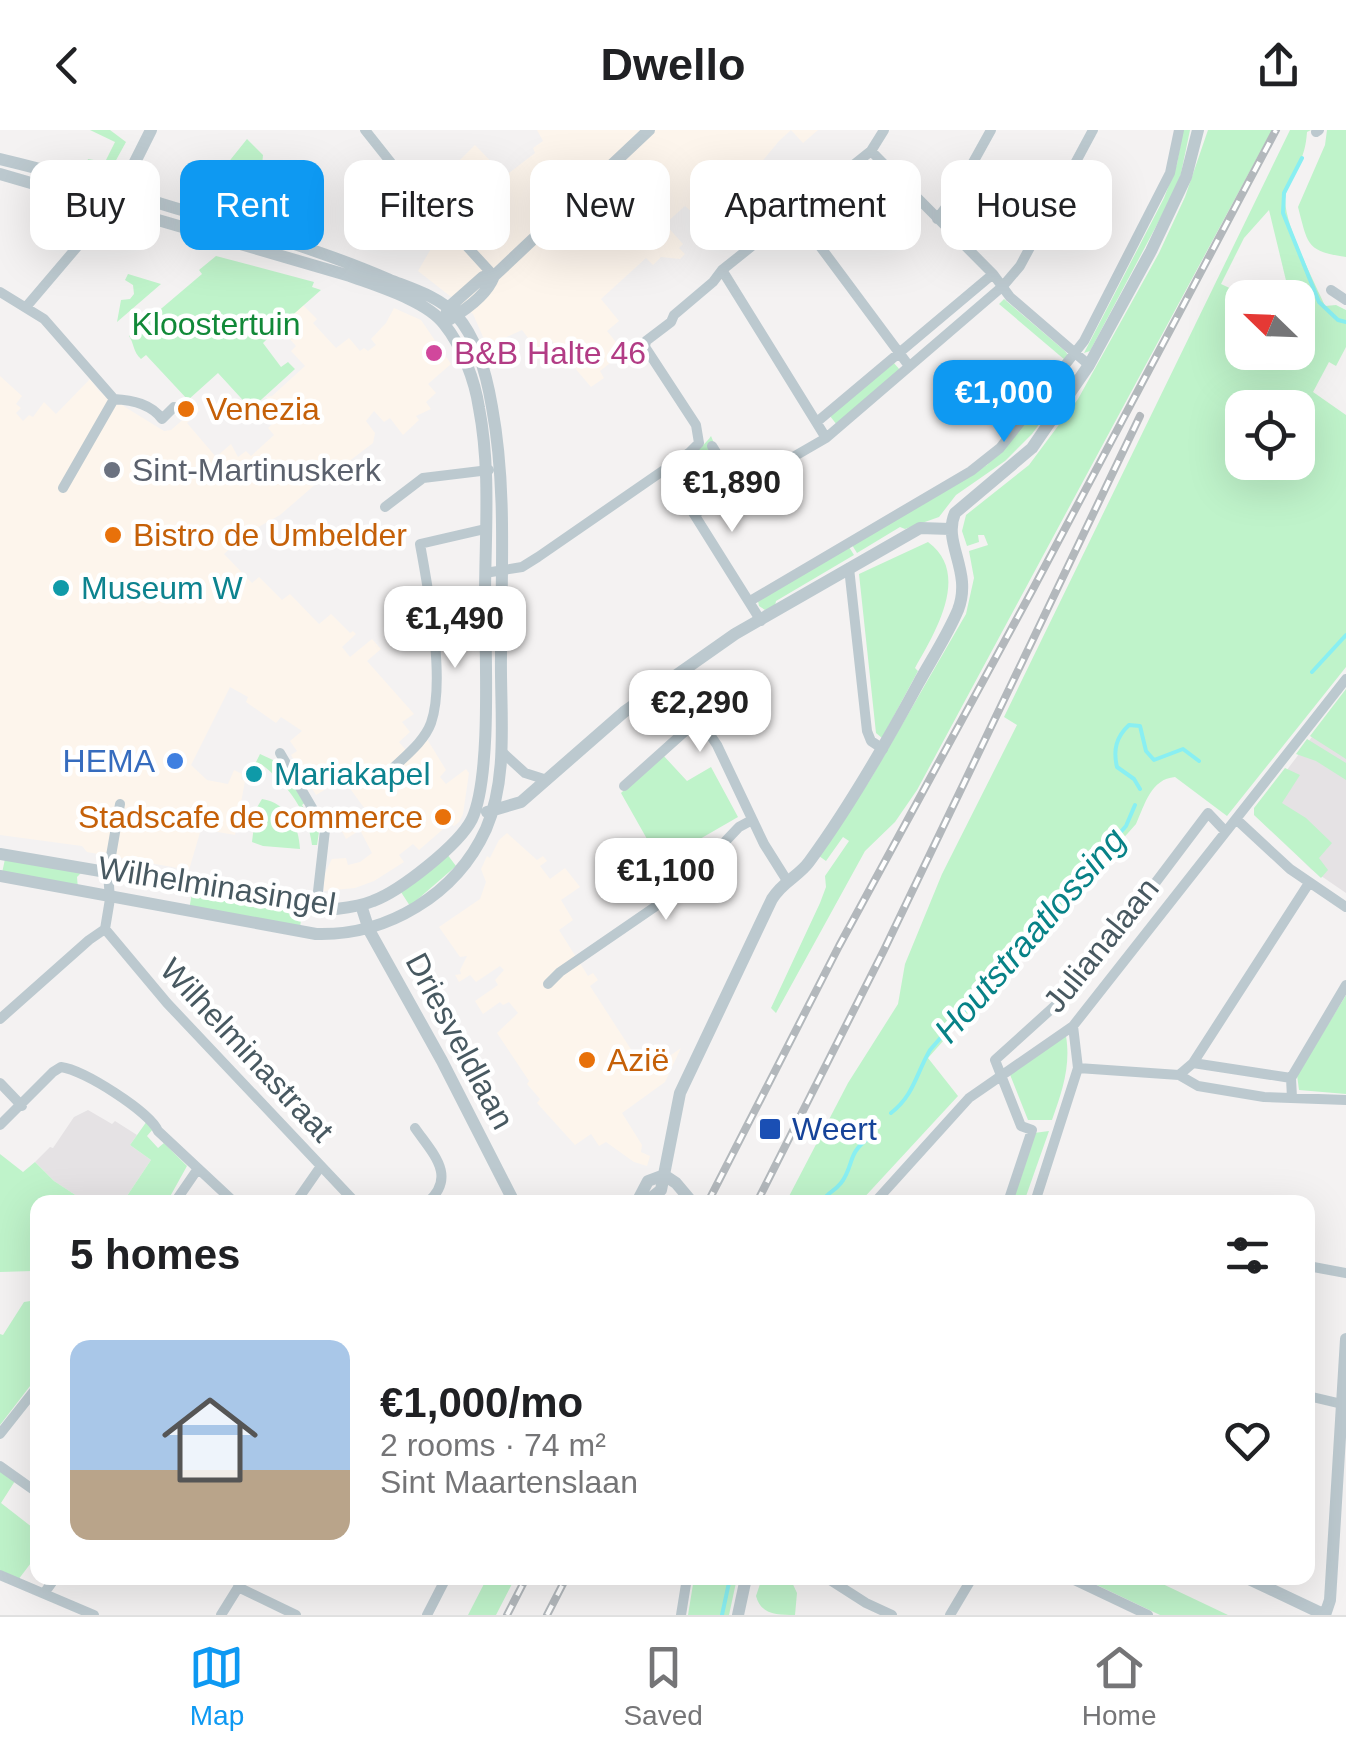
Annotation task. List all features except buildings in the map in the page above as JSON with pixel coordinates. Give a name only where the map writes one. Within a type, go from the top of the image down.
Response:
[{"type":"street","points":[[136,160],[151,130]]},
{"type":"street","points":[[365,130],[396,170],[494,276]]},
{"type":"street","points":[[449,315],[490,286],[494,276],[649,130]]},
{"type":"street","points":[[861,160],[884,130]]},
{"type":"street","points":[[937,219],[992,130]]},
{"type":"street","points":[[696,514],[826,438],[1003,286],[1020,266],[1093,130]]},
{"type":"street","points":[[750,601],[986,461],[1000,448],[1084,341],[1170,173],[1179,130]]},
{"type":"street","points":[[652,1195],[662,1182],[680,1093],[772,899],[786,879],[800,871],[883,749],[959,605],[963,578],[950,528],[959,506],[1032,448],[1089,365],[1152,251],[1179,192],[1198,130]]},
{"type":"street","points":[[871,152],[993,274],[1010,297],[1089,365]]},
{"type":"street","points":[[0,159],[30,167]]},
{"type":"street","points":[[0,174],[30,183]]},
{"type":"street","points":[[160,203],[352,264],[434,298],[449,315],[476,396],[493,470],[501,572],[501,751],[492,814]]},
{"type":"street","points":[[160,221],[350,276],[449,315]]},
{"type":"street","points":[[26,307],[74,250]]},
{"type":"street","points":[[486,573],[522,567],[666,470],[699,442],[700,434],[646,341],[748,250]]},
{"type":"street","points":[[822,250],[909,366]]},
{"type":"street","points":[[722,270],[826,438]]},
{"type":"street","points":[[818,421],[993,274]]},
{"type":"street","points":[[1332,290],[1346,300]]},
{"type":"street","points":[[0,292],[44,318],[114,399],[143,405],[162,419],[174,406]]},
{"type":"street","points":[[64,488],[114,399]]},
{"type":"street","points":[[712,446],[738,490]]},
{"type":"street","points":[[493,470],[485,529],[484,729],[475,810],[492,814],[521,802],[624,712],[735,634],[920,528],[950,528]]},
{"type":"street","points":[[386,508],[423,478],[493,470]]},
{"type":"street","points":[[666,470],[761,622]]},
{"type":"street","points":[[391,770],[422,740],[435,706],[434,630],[420,544],[485,529]]},
{"type":"street","points":[[849,568],[867,732],[871,741],[883,749]]},
{"type":"street","points":[[672,677],[718,745],[752,820],[786,879]]},
{"type":"street","name":"Julianalaan","points":[[882,1195],[969,1098],[1074,1026],[1346,680]]},
{"type":"street","points":[[624,786],[701,717]]},
{"type":"street","points":[[501,751],[525,773],[548,780]]},
{"type":"street","points":[[280,753],[325,830],[316,909]]},
{"type":"street","points":[[0,1019],[104,929],[110,898],[108,874],[120,804]]},
{"type":"street","name":"Wilhelminasingel","points":[[0,854],[328,910],[377,900],[401,885],[464,832],[475,810]]},
{"type":"street","name":"Julianalaan","points":[[1000,1075],[995,1060],[1079,984],[1208,812],[1225,831]]},
{"type":"street","name":"Wilhelminasingel","points":[[0,876],[316,934],[369,930],[403,917],[428,900],[464,862],[492,814]]},
{"type":"street","points":[[1236,818],[1309,883],[1346,907]]},
{"type":"street","points":[[548,984],[678,891],[740,826],[752,820]]},
{"type":"street","points":[[1178,1075],[1193,1063],[1309,883]]},
{"type":"street","name":"Driesveldlaan","points":[[361,905],[369,930],[510,1195]]},
{"type":"street","name":"Wilhelminastraat","points":[[104,929],[168,1003],[349,1195]]},
{"type":"street","points":[[1292,1098],[1291,1078],[1346,985]]},
{"type":"street","points":[[1037,1195],[1078,1068],[1074,1026]]},
{"type":"street","points":[[1193,1063],[1291,1078]]},
{"type":"street","points":[[0,1125],[62,1067],[82,1072],[149,1117],[158,1131],[226,1195]]},
{"type":"street","points":[[1078,1068],[1178,1075],[1198,1086],[1292,1098],[1346,1100]]},
{"type":"street","points":[[1000,1075],[1021,1126],[1057,1131]]},
{"type":"street","points":[[0,1084],[22,1106]]},
{"type":"street","points":[[415,1128],[442,1172],[437,1195]]},
{"type":"street","points":[[1010,1195],[1032,1130]]},
{"type":"street","points":[[301,1195],[320,1166]]},
{"type":"street","points":[[180,1195],[197,1170]]},
{"type":"street","points":[[640,1195],[648,1181],[662,1182],[683,1195]]},
{"type":"street","points":[[1315,1267],[1346,1273]]},
{"type":"street","points":[[1262,1585],[1325,1615],[1339,1562],[1346,1340]]},
{"type":"street","points":[[0,1434],[30,1396]]},
{"type":"street","points":[[1315,1398],[1342,1404]]},
{"type":"street","points":[[0,1466],[30,1487]]},
{"type":"street","points":[[0,1575],[94,1615]]},
{"type":"street","points":[[45,1592],[50,1585]]},
{"type":"street","points":[[221,1615],[239,1585]]},
{"type":"street","points":[[246,1585],[296,1615]]},
{"type":"street","points":[[427,1615],[442,1585]]},
{"type":"street","points":[[681,1615],[686,1585]]},
{"type":"street","points":[[738,1615],[746,1585]]},
{"type":"street","points":[[839,1585],[892,1615]]},
{"type":"street","points":[[950,1615],[968,1585]]},
{"type":"street","points":[[1085,1585],[1148,1615]]},
{"type":"shaded area","points":[[537,130],[791,130],[763,160],[690,160],[690,210],[685,206],[670,220],[670,160],[530,160],[530,250],[670,250],[670,230],[683,244],[679,248],[685,254],[680,259],[661,257],[653,265],[646,258],[601,299],[619,321],[607,331],[624,352],[600,371],[604,378],[591,387],[552,341],[538,351],[522,330],[487,346],[473,314],[418,271],[430,250],[510,250],[510,172],[535,153],[533,148],[543,141]]},
{"type":"shaded area","points":[[791,130],[818,130],[803,143]]},
{"type":"shaded area","points":[[475,145],[490,160],[460,160]]},
{"type":"shaded area","points":[[303,305],[317,319],[313,323],[336,348],[349,338],[360,351],[376,345],[371,339],[394,308],[421,320],[451,364],[428,384],[436,393],[426,402],[431,409],[416,416],[419,420],[403,435],[390,418],[384,422],[374,411],[366,421],[375,433],[373,443],[224,554],[252,583],[259,577],[282,600],[290,594],[319,624],[331,614],[350,633],[353,631],[356,634],[342,647],[350,657],[372,639],[381,649],[367,661],[414,714],[402,722],[410,732],[399,742],[411,756],[427,739],[446,770],[440,777],[446,784],[466,769],[469,773],[459,822],[449,824],[419,850],[413,844],[399,855],[404,862],[374,881],[355,888],[324,891],[324,875],[332,859],[346,858],[348,865],[372,853],[360,830],[346,839],[338,824],[365,809],[343,779],[316,795],[291,755],[297,751],[290,741],[302,731],[281,717],[276,723],[246,702],[248,697],[230,687],[191,765],[207,780],[228,784],[234,770],[242,774],[245,781],[235,835],[201,829],[189,870],[87,852],[82,846],[0,835],[0,376],[22,396],[16,404],[21,408],[16,413],[23,421],[29,415],[33,417],[44,402],[56,414],[90,379],[99,391],[164,431],[187,416],[182,408],[190,400],[200,410],[187,423],[216,457],[231,444],[238,457],[246,451],[251,456],[274,435],[268,428],[277,419],[266,397],[305,366],[291,351],[296,346],[279,327]]},
{"type":"shaded area","points":[[1346,692],[1346,893],[1311,869],[1255,812]]},
{"type":"shaded area","points":[[507,833],[537,860],[543,856],[547,861],[540,866],[550,879],[565,868],[580,887],[561,900],[573,920],[559,930],[588,976],[593,973],[598,980],[590,986],[634,1054],[641,1050],[654,1067],[681,1048],[665,1082],[622,1113],[642,1145],[641,1152],[650,1156],[647,1166],[634,1162],[606,1142],[599,1146],[591,1134],[575,1145],[537,1103],[540,1099],[497,1033],[518,1013],[509,1002],[500,1002],[483,1014],[475,1001],[498,985],[495,980],[504,970],[500,966],[476,982],[470,975],[459,982],[455,975],[461,974],[467,956],[460,957],[439,927],[480,899],[486,882],[481,869]]},
{"type":"shaded area","points":[[88,1110],[137,1135],[130,1145],[151,1160],[128,1195],[75,1195],[35,1162],[53,1148],[74,1117]]},
{"type":"green space","points":[[90,130],[110,130],[126,142],[116,160],[106,160],[115,142]]},
{"type":"green space","points":[[1183,130],[1190,130],[1179,183],[1090,351],[1084,353],[1164,198],[1177,164]]},
{"type":"green space","points":[[1208,130],[1272,130],[917,790],[895,822],[865,851],[776,1013],[771,1008],[820,903],[825,876],[849,841],[843,837],[826,861],[819,856],[870,780],[966,614],[974,578],[969,551],[988,545],[984,535],[978,535],[979,542],[967,546],[962,531],[966,515],[1029,465],[1078,399],[1159,253],[1185,197]]},
{"type":"green space","points":[[1290,130],[1311,130],[1307,132],[1285,203],[1313,280],[1286,280],[1269,210],[1244,238],[1221,284],[1225,286],[1225,370],[1315,370],[1315,285],[1325,306],[1336,305],[1346,310],[1346,347],[1336,366],[1329,362],[1314,390],[1225,390],[1225,480],[1315,480],[1315,393],[1346,415],[1346,667],[1227,816],[1175,777],[1154,787],[1136,824],[928,1058],[958,1096],[866,1195],[790,1195],[848,1083],[898,1004],[905,964],[942,874],[1017,725],[1004,717]]},
{"type":"green space","points":[[1327,130],[1346,130],[1346,257],[1323,252],[1311,244],[1298,207],[1325,145]]},
{"type":"green space","points":[[247,139],[263,155],[263,160],[230,160]]},
{"type":"green space","name":"Kloostertuin","points":[[216,256],[314,282],[312,287],[321,290],[279,327],[273,321],[268,325],[273,333],[263,343],[281,367],[288,362],[295,369],[251,409],[218,373],[188,400],[146,355],[141,359],[138,356],[129,336],[202,274],[199,270]]},
{"type":"green space","points":[[128,274],[161,284],[117,322],[121,300],[134,294],[133,285],[125,280]]},
{"type":"green space","points":[[1004,299],[1065,351],[1065,360],[999,304]]},
{"type":"green space","points":[[893,362],[900,370],[837,425],[830,416]]},
{"type":"green space","points":[[1068,369],[1075,375],[1032,434],[1005,461],[956,495],[939,517],[905,529],[900,527],[857,553],[852,545],[987,465]]},
{"type":"green space","points":[[711,436],[730,482],[706,499],[691,501],[675,473]]},
{"type":"green space","points":[[928,542],[941,555],[947,570],[945,604],[915,668],[918,671],[882,738],[876,733],[859,574]]},
{"type":"green space","points":[[849,547],[854,555],[776,601],[775,606],[765,610],[759,606],[758,601]]},
{"type":"green space","points":[[1346,689],[1346,759],[1310,736]]},
{"type":"green space","points":[[1307,739],[1346,763],[1346,780],[1316,761],[1296,754]]},
{"type":"green space","points":[[260,754],[286,766],[307,801],[302,805],[319,832],[317,845],[312,845],[306,821],[288,789],[261,764],[255,764]]},
{"type":"green space","points":[[662,754],[687,781],[711,767],[738,817],[660,862],[621,793]]},
{"type":"green space","points":[[1285,768],[1300,775],[1282,803],[1306,818],[1332,843],[1319,858],[1328,870],[1321,878],[1254,815],[1254,808]]},
{"type":"green space","points":[[262,799],[278,805],[290,816],[300,849],[252,842],[256,809]]},
{"type":"green space","points":[[447,854],[456,866],[410,906],[399,889]]},
{"type":"green space","points":[[5,859],[81,873],[77,877],[78,889],[2,873]]},
{"type":"green space","points":[[192,893],[302,911],[300,928],[189,910]]},
{"type":"green space","points":[[1346,995],[1346,1094],[1299,1090],[1297,1075]]},
{"type":"green space","points":[[1066,1036],[1066,1068],[1052,1120],[1028,1120],[1009,1072]]},
{"type":"green space","points":[[147,1121],[153,1129],[147,1136],[158,1148],[164,1143],[187,1166],[171,1195],[128,1195],[151,1160],[130,1145]]},
{"type":"green space","points":[[1049,1131],[1026,1195],[1012,1195],[1034,1133]]},
{"type":"green space","points":[[0,1154],[23,1172],[35,1162],[75,1195],[30,1195],[30,1271],[0,1272]]},
{"type":"green space","points":[[30,1301],[30,1386],[0,1425],[0,1334],[24,1302]]},
{"type":"green space","points":[[0,1469],[15,1481],[1,1503],[30,1526],[30,1564],[18,1580],[0,1574]]},
{"type":"green space","points":[[483,1585],[511,1585],[496,1615],[468,1615]]},
{"type":"green space","points":[[693,1585],[735,1585],[729,1615],[688,1615]]},
{"type":"green space","points":[[760,1585],[793,1585],[797,1593],[795,1615],[766,1610],[756,1596]]},
{"type":"green space","points":[[1097,1585],[1165,1585],[1228,1615],[1160,1615]]},
{"type":"waterway","name":"Houtstraatlossing","points":[[1302,158],[1284,193],[1283,213],[1319,302],[1338,320],[1346,322]]},
{"type":"waterway","name":"Houtstraatlossing","points":[[1312,672],[1346,635]]},
{"type":"waterway","name":"Houtstraatlossing","points":[[1140,789],[1134,779],[1117,767],[1118,739],[1129,725],[1140,726],[1146,751],[1154,760],[1183,749],[1199,761]]},
{"type":"waterway","name":"Houtstraatlossing","points":[[891,1113],[910,1091],[930,1050],[1126,826],[1135,805]]},
{"type":"waterway","name":"Houtstraatlossing","points":[[827,1195],[841,1183],[857,1149],[869,1138]]},
{"type":"waterway","name":"Houtstraatlossing","points":[[722,1615],[728,1585]]},
{"type":"railway","points":[[712,1195],[839,946],[1276,130]]},
{"type":"railway","points":[[761,1195],[884,950],[1140,416]]},
{"type":"railway","points":[[507,1615],[522,1585]]},
{"type":"railway","points":[[547,1615],[562,1585]]},
{"type":"place","name":"B&B Halte 46","points":[[434,353]]},
{"type":"place","name":"Venezia","points":[[186,409]]},
{"type":"place","name":"Sint-Martinuskerk","points":[[112,470]]},
{"type":"place","name":"Bistro de Umbelder","points":[[113,535]]},
{"type":"place","name":"Museum W","points":[[61,588]]},
{"type":"place","name":"HEMA","points":[[175,761]]},
{"type":"place","name":"Mariakapel","points":[[254,774]]},
{"type":"place","name":"Stadscafe de commerce","points":[[443,817]]},
{"type":"place","name":"Azië","points":[[587,1060]]},
{"type":"place","name":"Weert","points":[[770,1129]]}]
